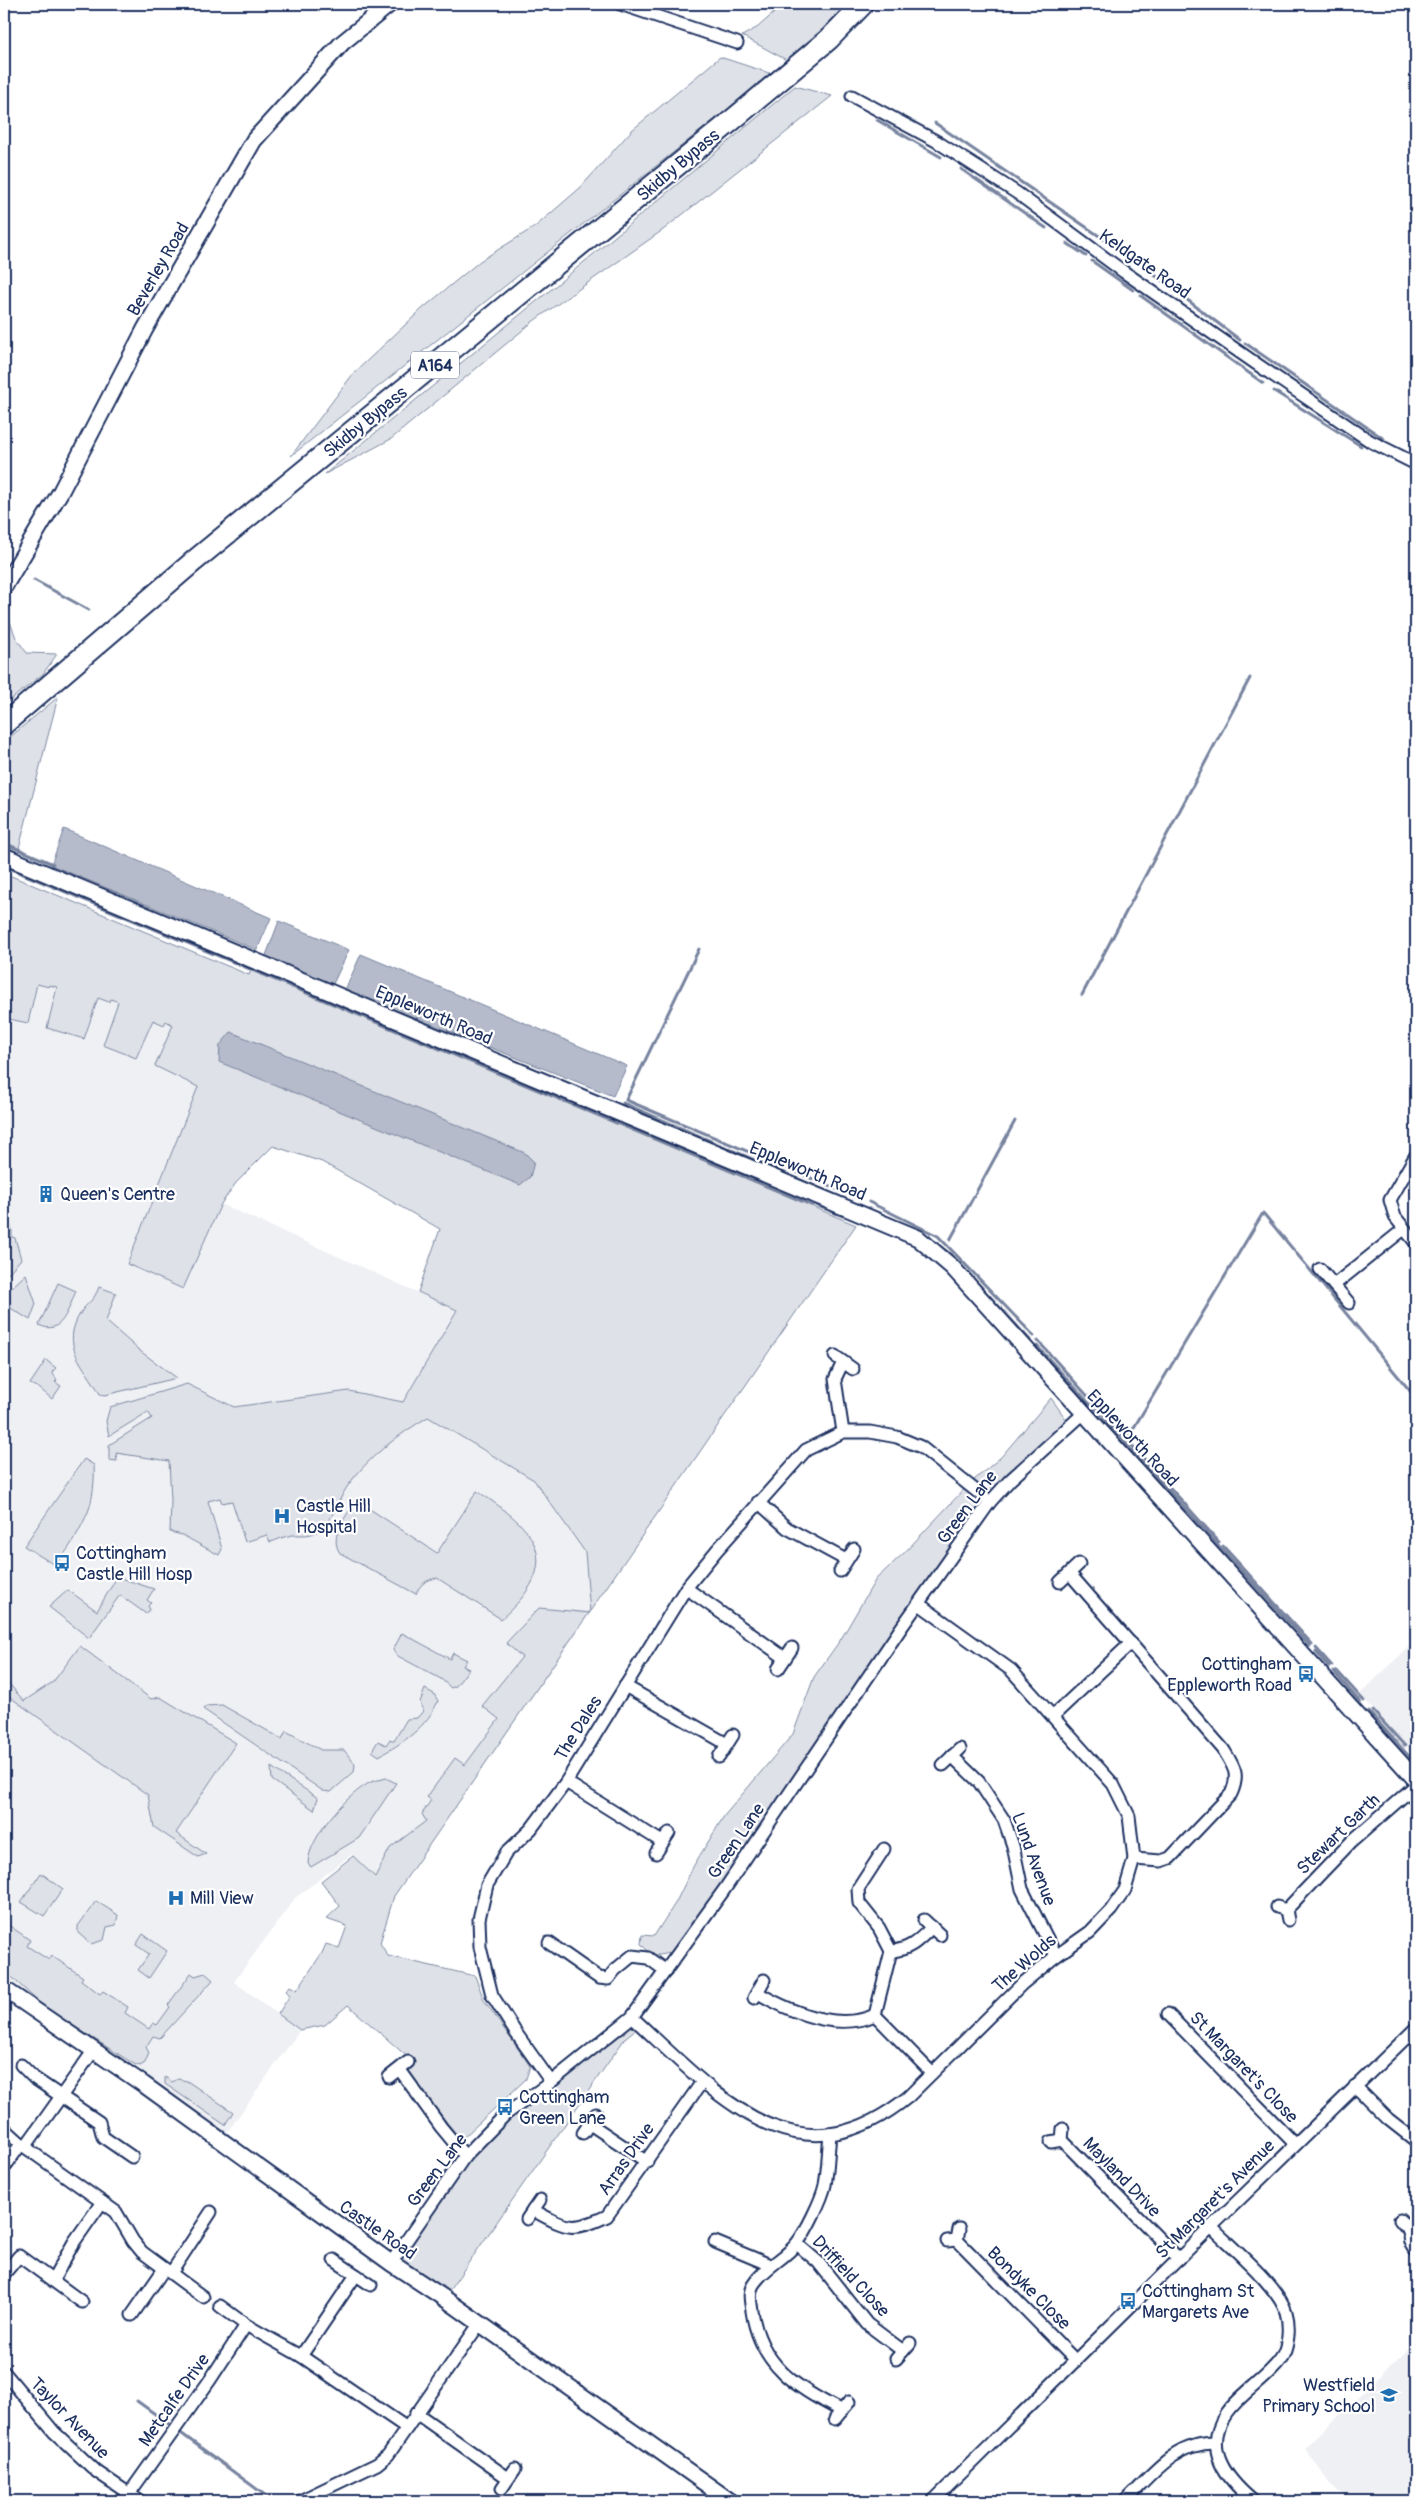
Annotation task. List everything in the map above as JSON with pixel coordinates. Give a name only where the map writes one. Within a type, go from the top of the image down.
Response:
[{"type":"highway","name":"Skidby Bypass","points":[[4,724],[202,555],[829,39],[863,4]]},
{"type":"street","name":"Beverley Road","points":[[4,587],[61,492],[145,328],[254,140],[342,42],[390,4]]},
{"type":"street","points":[[620,4],[737,43]]},
{"type":"street","name":"Keldgate Road","points":[[852,96],[936,141],[1017,193],[1124,272],[1370,441],[1416,464]]},
{"type":"street","name":"Eppleworth Road","points":[[4,856],[918,1238],[952,1266],[1416,1780]]},
{"type":"street","points":[[1416,1155],[1390,1200],[1395,1217],[1416,1243]]},
{"type":"street","points":[[1334,1285],[1404,1228]]},
{"type":"street","points":[[1320,1269],[1349,1303]]},
{"type":"street","points":[[843,1432],[835,1379],[844,1362]]},
{"type":"street","name":"Green Lane","points":[[391,2263],[465,2156],[506,2114],[551,2082],[632,2017],[724,1890],[990,1502],[1010,1480],[1084,1413]]},
{"type":"street","name":"The Dales","points":[[551,2082],[492,1995],[480,1947],[479,1919],[487,1885],[506,1853],[531,1829],[566,1782],[686,1588],[758,1502],[806,1450],[843,1432],[870,1432],[897,1437],[920,1447],[990,1502]]},
{"type":"street","points":[[758,1502],[787,1528],[846,1560]]},
{"type":"street","points":[[840,1571],[854,1549]]},
{"type":"street","points":[[1060,1582],[1079,1564]]},
{"type":"street","points":[[1070,1574],[1223,1750],[1234,1768],[1237,1782],[1231,1794],[1170,1858],[1160,1861],[1134,1859]]},
{"type":"street","points":[[686,1588],[785,1658]]},
{"type":"street","name":"The Wolds","points":[[632,2017],[702,2082],[734,2106],[779,2129],[802,2134],[830,2136],[866,2125],[889,2113],[1022,1984],[1056,1956],[1090,1932],[1111,1910],[1125,1890],[1134,1859],[1129,1816],[1113,1784],[1011,1670],[919,1604]]},
{"type":"street","points":[[1053,1716],[1131,1643]]},
{"type":"street","points":[[778,1669],[792,1648]]},
{"type":"street","points":[[625,1686],[730,1740],[719,1757]]},
{"type":"street","name":"Lund Avenue","points":[[943,1766],[956,1752],[1004,1820],[1013,1846],[1022,1889],[1056,1956]]},
{"type":"street","points":[[566,1782],[666,1837],[656,1853]]},
{"type":"street","name":"Stewart Garth","points":[[1284,1913],[1351,1842],[1416,1785]]},
{"type":"street","points":[[764,1980],[756,1996],[810,2018],[847,2020],[867,2019],[875,2015],[891,1951],[879,1928],[860,1903],[858,1889],[877,1853]]},
{"type":"street","points":[[891,1951],[903,1950],[913,1946],[932,1927]]},
{"type":"street","points":[[549,1943],[599,1978],[608,1978],[614,1970],[632,1956],[648,1958],[666,1971]]},
{"type":"street","name":"Castle Road","points":[[4,1989],[94,2050],[391,2263],[480,2323],[730,2501]]},
{"type":"street","name":"St Margaret's Close","points":[[1168,2014],[1296,2144]]},
{"type":"street","points":[[875,2015],[932,2073]]},
{"type":"street","name":"St Margaret's Avenue","points":[[933,2501],[1211,2226],[1416,2028]]},
{"type":"street","points":[[4,2168],[23,2146],[94,2050]]},
{"type":"street","points":[[21,2065],[34,2078],[99,2122],[104,2137],[132,2157]]},
{"type":"street","points":[[389,2077],[404,2066],[440,2127],[465,2156]]},
{"type":"street","name":"Arras Drive","points":[[540,2200],[530,2215],[562,2226],[585,2227],[607,2216],[702,2082]]},
{"type":"street","points":[[1355,2086],[1388,2119],[1416,2141]]},
{"type":"street","points":[[590,2123],[647,2162]]},
{"type":"street","points":[[4,2130],[23,2146],[116,2212],[133,2241],[168,2271],[203,2297]]},
{"type":"street","points":[[830,2136],[824,2187],[797,2244],[770,2265],[752,2287],[750,2298],[755,2333],[761,2347],[777,2367],[838,2415],[850,2402]]},
{"type":"street","name":"Mayland Drive","points":[[1058,2137],[1179,2259]]},
{"type":"street","points":[[53,2280],[74,2242],[102,2202]]},
{"type":"street","points":[[132,2315],[168,2271],[211,2212]]},
{"type":"street","points":[[1400,2220],[1413,2228],[1409,2237],[1411,2246],[1416,2251]]},
{"type":"street","points":[[1211,2226],[1279,2297],[1286,2312],[1289,2329],[1282,2359],[1226,2414],[1215,2443],[1220,2461],[1232,2483],[1254,2501]]},
{"type":"street","name":"Bondyke Close","points":[[954,2236],[1076,2361]]},
{"type":"street","points":[[715,2242],[770,2265]]},
{"type":"street","name":"Driffield Close","points":[[797,2244],[818,2262],[867,2324],[903,2351]]},
{"type":"street","points":[[4,2274],[19,2256],[82,2302]]},
{"type":"street","points":[[334,2260],[371,2284]]},
{"type":"street","points":[[301,2356],[356,2275]]},
{"type":"street","points":[[220,2306],[246,2325],[301,2356],[407,2428]]},
{"type":"street","points":[[300,2501],[377,2464],[396,2446],[416,2413],[480,2323]]},
{"type":"street","name":"Metcalfe Drive","points":[[129,2494],[210,2380],[246,2325]]},
{"type":"street","name":"Taylor Avenue","points":[[4,2372],[54,2432],[97,2472],[140,2501]]},
{"type":"street","points":[[416,2413],[508,2478]]},
{"type":"street","points":[[1125,2501],[1176,2452],[1199,2443],[1215,2443]]},
{"type":"shaded area","points":[[784,4],[846,4],[792,63],[742,36],[758,27]]},
{"type":"shaded area","points":[[720,57],[772,74],[291,456],[353,374],[422,309],[480,261],[536,226],[580,188],[632,130]]},
{"type":"shaded area","points":[[795,86],[832,96],[663,230],[535,320],[391,439],[325,474],[554,287]]},
{"type":"shaded area","points":[[6,611],[16,638],[27,653],[57,654],[43,674],[4,705],[4,613]]},
{"type":"shaded area","points":[[58,697],[18,852],[4,846],[4,742]]},
{"type":"shaded area","name":"Castle Hill Hospital","points":[[4,873],[249,975],[161,1177],[457,1310],[403,1402],[534,1480],[585,1552],[590,1614],[394,1896],[351,1855],[295,1898],[234,1982],[300,2030],[226,2134],[4,1977]]},
{"type":"shaded area","points":[[4,873],[249,975],[251,970],[856,1225],[590,1612],[585,1552],[534,1480],[428,1417],[394,1439],[364,1466],[343,1493],[327,1522],[314,1533],[292,1535],[270,1542],[267,1535],[245,1542],[232,1501],[222,1503],[220,1498],[208,1501],[222,1549],[219,1555],[182,1535],[170,1532],[169,1461],[116,1453],[117,1461],[109,1460],[109,1445],[152,1418],[148,1412],[109,1436],[106,1421],[110,1407],[187,1384],[234,1407],[349,1391],[403,1402],[457,1310],[418,1292],[440,1229],[322,1162],[273,1146],[236,1183],[221,1204],[183,1289],[127,1264],[198,1087],[155,1066],[173,1025],[166,1021],[164,1025],[153,1020],[136,1058],[103,1045],[118,1002],[111,999],[109,1002],[98,998],[84,1039],[47,1028],[57,987],[37,984],[28,1023],[4,1018]]},
{"type":"shaded area","points":[[4,1203],[12,1230],[12,1237],[15,1238],[21,1259],[4,1278]]},
{"type":"shaded area","points":[[26,1274],[36,1304],[30,1320],[4,1304],[8,1291]]},
{"type":"shaded area","points":[[58,1283],[76,1291],[64,1318],[54,1327],[47,1328],[39,1325]]},
{"type":"shaded area","points":[[99,1287],[116,1293],[106,1321],[140,1351],[177,1378],[105,1395],[100,1394],[76,1355],[72,1335],[81,1312],[93,1299]]},
{"type":"shaded area","points":[[46,1360],[56,1368],[52,1372],[57,1380],[55,1382],[61,1386],[52,1399],[39,1388],[30,1384]]},
{"type":"shaded area","points":[[1051,1398],[1071,1426],[1010,1480],[681,1950],[652,1955],[641,1944],[642,1935],[654,1936],[676,1902],[694,1865],[724,1816],[793,1734],[814,1677],[841,1639],[876,1579],[906,1551],[967,1486],[1001,1457]]},
{"type":"shaded area","points":[[84,1459],[94,1465],[90,1507],[68,1549],[53,1564],[24,1546]]},
{"type":"shaded area","points":[[477,1491],[498,1505],[515,1520],[528,1534],[536,1549],[538,1564],[533,1581],[521,1599],[501,1619],[437,1578],[424,1583],[416,1594],[340,1553],[337,1546],[337,1533],[356,1500],[437,1553]]},
{"type":"shaded area","points":[[117,1577],[154,1589],[147,1600],[151,1603],[148,1606],[150,1609],[146,1614],[120,1595],[89,1638],[49,1607],[68,1590],[97,1611]]},
{"type":"shaded area","points":[[539,1608],[589,1613],[394,1896],[380,1943],[388,1956],[475,1976],[484,2000],[530,2066],[526,2079],[463,2138],[457,2135],[409,2075],[411,2060],[348,2005],[325,2025],[300,2030],[278,2014],[290,1995],[286,1991],[290,1986],[297,1990],[326,1944],[339,1948],[347,1926],[326,1919],[340,1906],[321,1881],[353,1856],[375,1877],[390,1848],[426,1821],[422,1814],[431,1800],[427,1797],[455,1758],[465,1765],[499,1719],[482,1706],[522,1657],[506,1643]]},
{"type":"shaded area","points":[[402,1633],[450,1659],[453,1653],[467,1660],[463,1666],[469,1669],[456,1686],[451,1688],[441,1679],[396,1655],[393,1650]]},
{"type":"shaded area","points":[[1416,1640],[1416,1759],[1360,1694]]},
{"type":"shaded area","points":[[80,1646],[151,1699],[160,1697],[236,1743],[176,1833],[206,1854],[198,1857],[154,1827],[148,1795],[4,1693],[4,1678],[24,1701],[53,1682]]},
{"type":"shaded area","points":[[425,1689],[434,1694],[438,1701],[428,1719],[405,1740],[388,1751],[379,1756],[372,1751],[378,1741],[386,1745],[390,1739],[394,1741],[407,1719],[417,1718],[423,1711],[420,1702]]},
{"type":"shaded area","points":[[222,1705],[282,1739],[286,1731],[321,1750],[344,1750],[355,1764],[354,1772],[331,1792],[323,1791],[203,1709],[206,1706]]},
{"type":"shaded area","points":[[271,1767],[318,1798],[314,1810],[272,1780]]},
{"type":"shaded area","points":[[386,1778],[396,1783],[359,1838],[311,1867],[308,1864],[310,1853],[331,1817],[351,1796],[362,1788],[373,1781]]},
{"type":"shaded area","points":[[41,1873],[63,1889],[44,1916],[21,1902]]},
{"type":"shaded area","points":[[96,1901],[118,1915],[116,1925],[107,1927],[104,1940],[91,1944],[78,1933],[78,1926]]},
{"type":"shaded area","points":[[4,1922],[30,1940],[27,1946],[49,1960],[52,1956],[83,1977],[81,1980],[100,1994],[103,1991],[128,2007],[125,2013],[149,2029],[153,2023],[157,2025],[170,2007],[168,2005],[191,1973],[195,1976],[205,1973],[213,1980],[160,2038],[153,2036],[146,2047],[149,2053],[145,2063],[140,2066],[45,2008],[4,1970]]},
{"type":"shaded area","points":[[143,1934],[167,1951],[149,1978],[138,1970],[149,1954],[136,1945]]},
{"type":"shaded area","points":[[632,2017],[641,2025],[626,2037],[444,2298],[391,2263],[465,2156],[506,2114]]},
{"type":"shaded area","points":[[165,2077],[172,2082],[178,2079],[187,2081],[233,2112],[225,2125],[165,2084]]},
{"type":"shaded area","name":"Westfield Primary School","points":[[1416,2342],[1416,2501],[1349,2501],[1329,2483],[1305,2448]]},
{"type":"water","points":[[64,829],[271,918],[257,950],[51,865]]},
{"type":"water","points":[[279,921],[349,950],[332,986],[265,958]]},
{"type":"water","points":[[361,954],[627,1066],[613,1096],[345,990]]},
{"type":"water","points":[[231,1032],[525,1153],[534,1162],[530,1177],[520,1185],[219,1062],[220,1045]]},
{"type":"waterway","points":[[877,120],[941,157]]},
{"type":"waterway","points":[[935,123],[1140,264]]},
{"type":"waterway","points":[[961,169],[1046,228]]},
{"type":"waterway","points":[[1067,243],[1086,256]]},
{"type":"waterway","points":[[1092,261],[1133,290]]},
{"type":"waterway","points":[[1144,267],[1240,340]]},
{"type":"waterway","points":[[1141,296],[1263,383]]},
{"type":"waterway","points":[[1245,343],[1384,439]]},
{"type":"waterway","points":[[1274,391],[1361,446]]},
{"type":"waterway","points":[[34,580],[89,610]]},
{"type":"waterway","points":[[1082,995],[1250,678]]},
{"type":"waterway","points":[[4,843],[53,864]]},
{"type":"waterway","points":[[4,866],[812,1205]]},
{"type":"waterway","points":[[699,949],[626,1100],[858,1198]]},
{"type":"waterway","points":[[623,1103],[886,1217]]},
{"type":"waterway","points":[[950,1240],[1015,1121]]},
{"type":"waterway","points":[[869,1202],[938,1236],[1034,1336]]},
{"type":"waterway","points":[[811,1203],[843,1216]]},
{"type":"waterway","points":[[1127,1439],[1263,1213],[1416,1398]]},
{"type":"waterway","points":[[930,1239],[949,1253],[1030,1340]]},
{"type":"waterway","points":[[1038,1341],[1219,1542]]},
{"type":"waterway","points":[[1037,1346],[1310,1646]]},
{"type":"waterway","points":[[1223,1546],[1312,1644]]},
{"type":"waterway","points":[[1316,1648],[1332,1666]]},
{"type":"waterway","points":[[1316,1652],[1329,1667]]},
{"type":"waterway","points":[[1337,1671],[1364,1701]]},
{"type":"waterway","points":[[1334,1672],[1360,1702]]},
{"type":"waterway","points":[[1373,1711],[1405,1746]]},
{"type":"waterway","points":[[1369,1712],[1416,1764]]},
{"type":"waterway","points":[[137,2401],[173,2427]]},
{"type":"waterway","points":[[178,2431],[273,2501]]},
{"type":"place","name":"Queen's Centre","points":[[46,1194]]},
{"type":"place","name":"Castle Hill Hospital","points":[[282,1516]]},
{"type":"place","name":"Cottingham Castle Hill Hosp","points":[[62,1563]]},
{"type":"place","name":"Cottingham Eppleworth Road","points":[[1306,1674]]},
{"type":"place","name":"Mill View","points":[[176,1898]]},
{"type":"place","name":"Cottingham Green Lane","points":[[505,2107]]},
{"type":"place","name":"Cottingham St Margarets Ave","points":[[1128,2301]]},
{"type":"place","name":"Westfield Primary School","points":[[1389,2395]]}]
